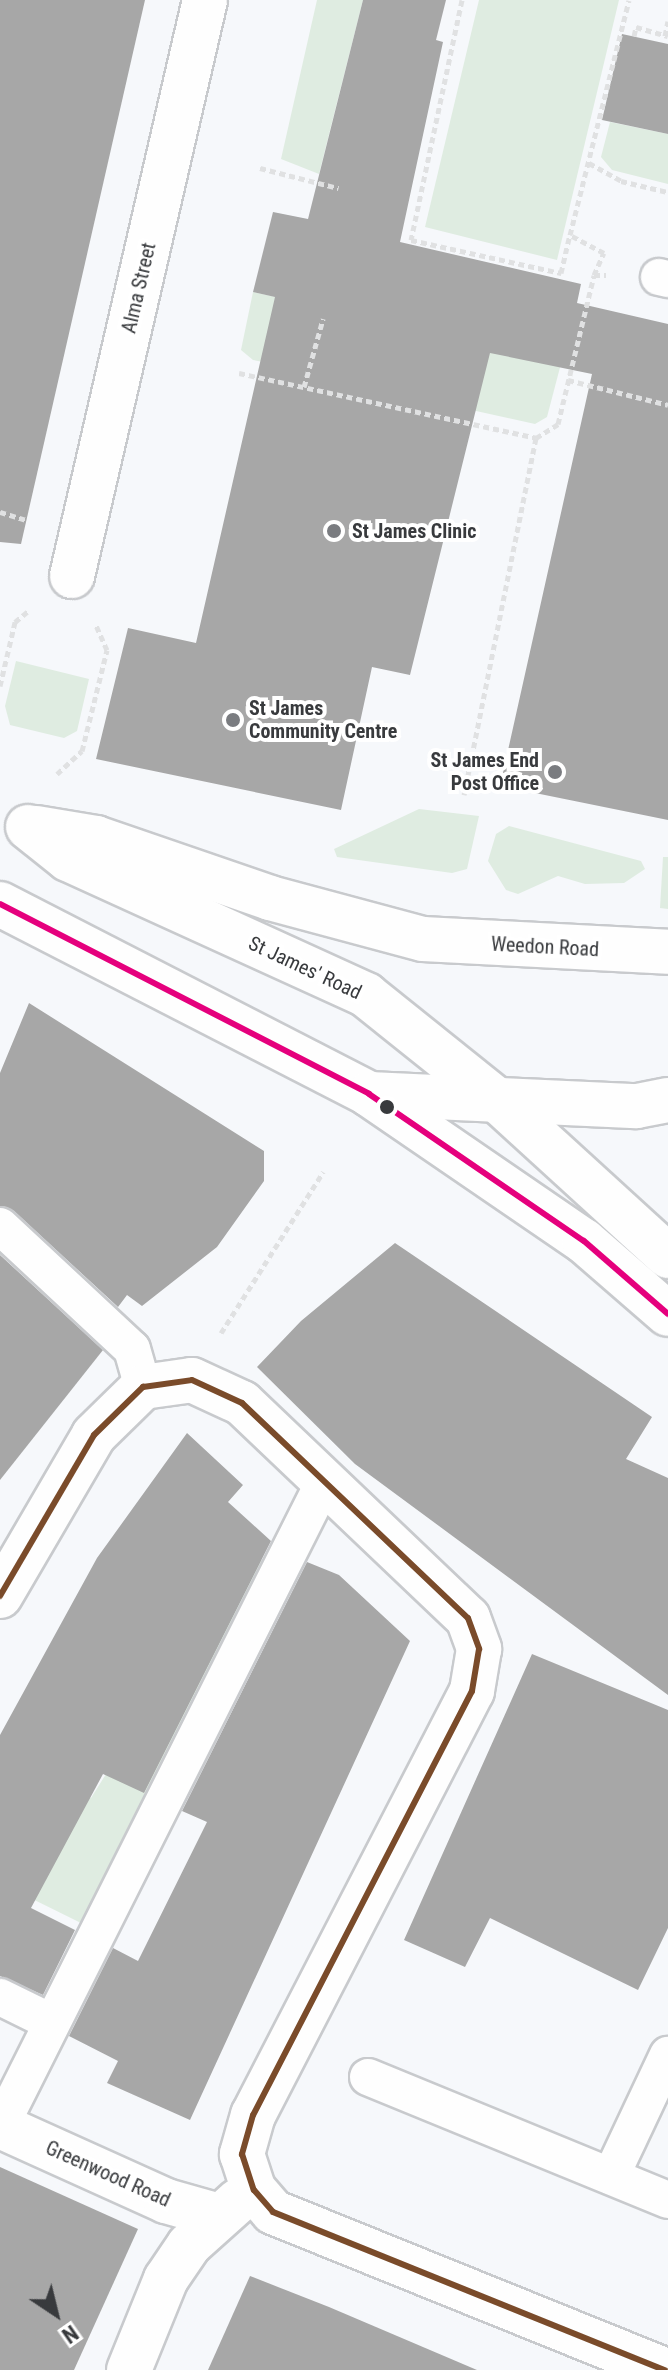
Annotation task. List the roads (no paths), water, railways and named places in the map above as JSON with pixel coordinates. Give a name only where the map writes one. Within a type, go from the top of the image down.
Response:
[{"type":"street","name":"Alma Street","points":[[72,576],[205,0]]},
{"type":"street","name":"St James' Road","points":[[14,821],[96,838],[270,898],[423,939]]},
{"type":"street","name":"St James' Road","points":[[14,821],[68,859],[366,995],[496,1099],[668,1256]]},
{"type":"street","points":[[0,904],[369,1094],[584,1241],[668,1314]]},
{"type":"street","name":"Weedon Road","points":[[423,939],[668,952]]},
{"type":"street","points":[[369,1094],[637,1106],[668,1100]]},
{"type":"street","points":[[0,1596],[94,1435],[143,1387],[192,1380],[242,1403],[468,1618],[479,1649],[472,1691],[253,2115],[242,2154],[254,2190],[273,2212],[662,2369]]},
{"type":"street","name":"Greenwood Road","points":[[0,2127],[166,2201],[219,2216]]},
{"type":"street","points":[[129,2370],[166,2279],[189,2245],[219,2216],[254,2190]]},
{"type":"lane","points":[[0,1226],[132,1349],[143,1387]]},
{"type":"lane","points":[[0,2127],[324,1482]]},
{"type":"lane","points":[[0,1997],[51,2022]]},
{"type":"lane","points":[[611,2176],[665,2068]]},
{"type":"lane","points":[[368,2077],[668,2200]]},
{"type":"place","name":"St James Clinic","points":[[334,531]]},
{"type":"place","name":"St James Community Centre","points":[[233,720]]},
{"type":"place","name":"St James End Post Office","points":[[555,772]]}]
